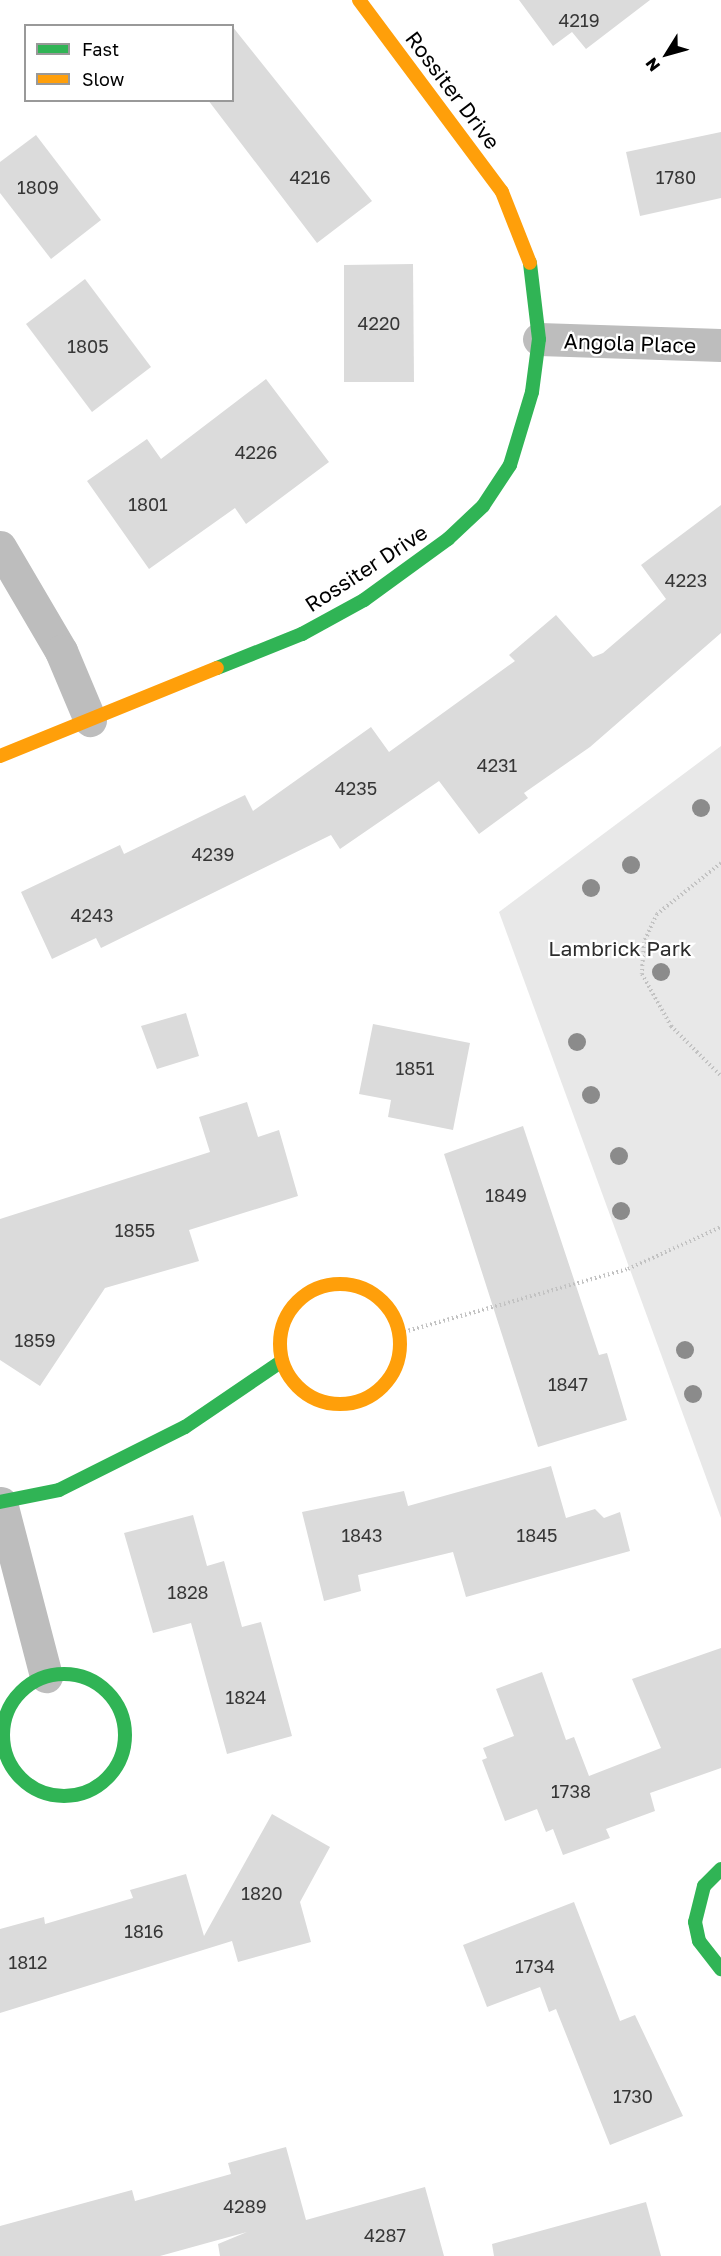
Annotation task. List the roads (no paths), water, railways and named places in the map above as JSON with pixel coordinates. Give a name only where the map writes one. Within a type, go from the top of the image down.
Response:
[{"type":"street","name":"Rossiter Drive","points":[[0,756],[302,634],[373,594],[448,539],[483,506],[510,465],[532,393],[539,339],[531,266],[502,192],[359,0]]},
{"type":"street","name":"Angola Place","points":[[539,339],[721,345]]},
{"type":"street","points":[[0,547],[56,641],[90,720]]},
{"type":"street","points":[[345,1284],[381,1299],[400,1333],[394,1372],[382,1389],[345,1405],[306,1394],[282,1361],[279,1342],[293,1306],[326,1286],[345,1284]]},
{"type":"street","points":[[46,1676],[1,1502],[59,1490],[184,1427],[282,1361]]},
{"type":"street","points":[[46,1676],[84,1677],[101,1687],[123,1718],[121,1756],[97,1786],[79,1795],[40,1791],[22,1780],[3,1742],[12,1701],[46,1676]]},
{"type":"street","points":[[721,1869],[704,1886],[695,1922],[699,1941],[721,1969]]},
{"type":"park label","name":"Lambrick Park","points":[[620,948]]}]
